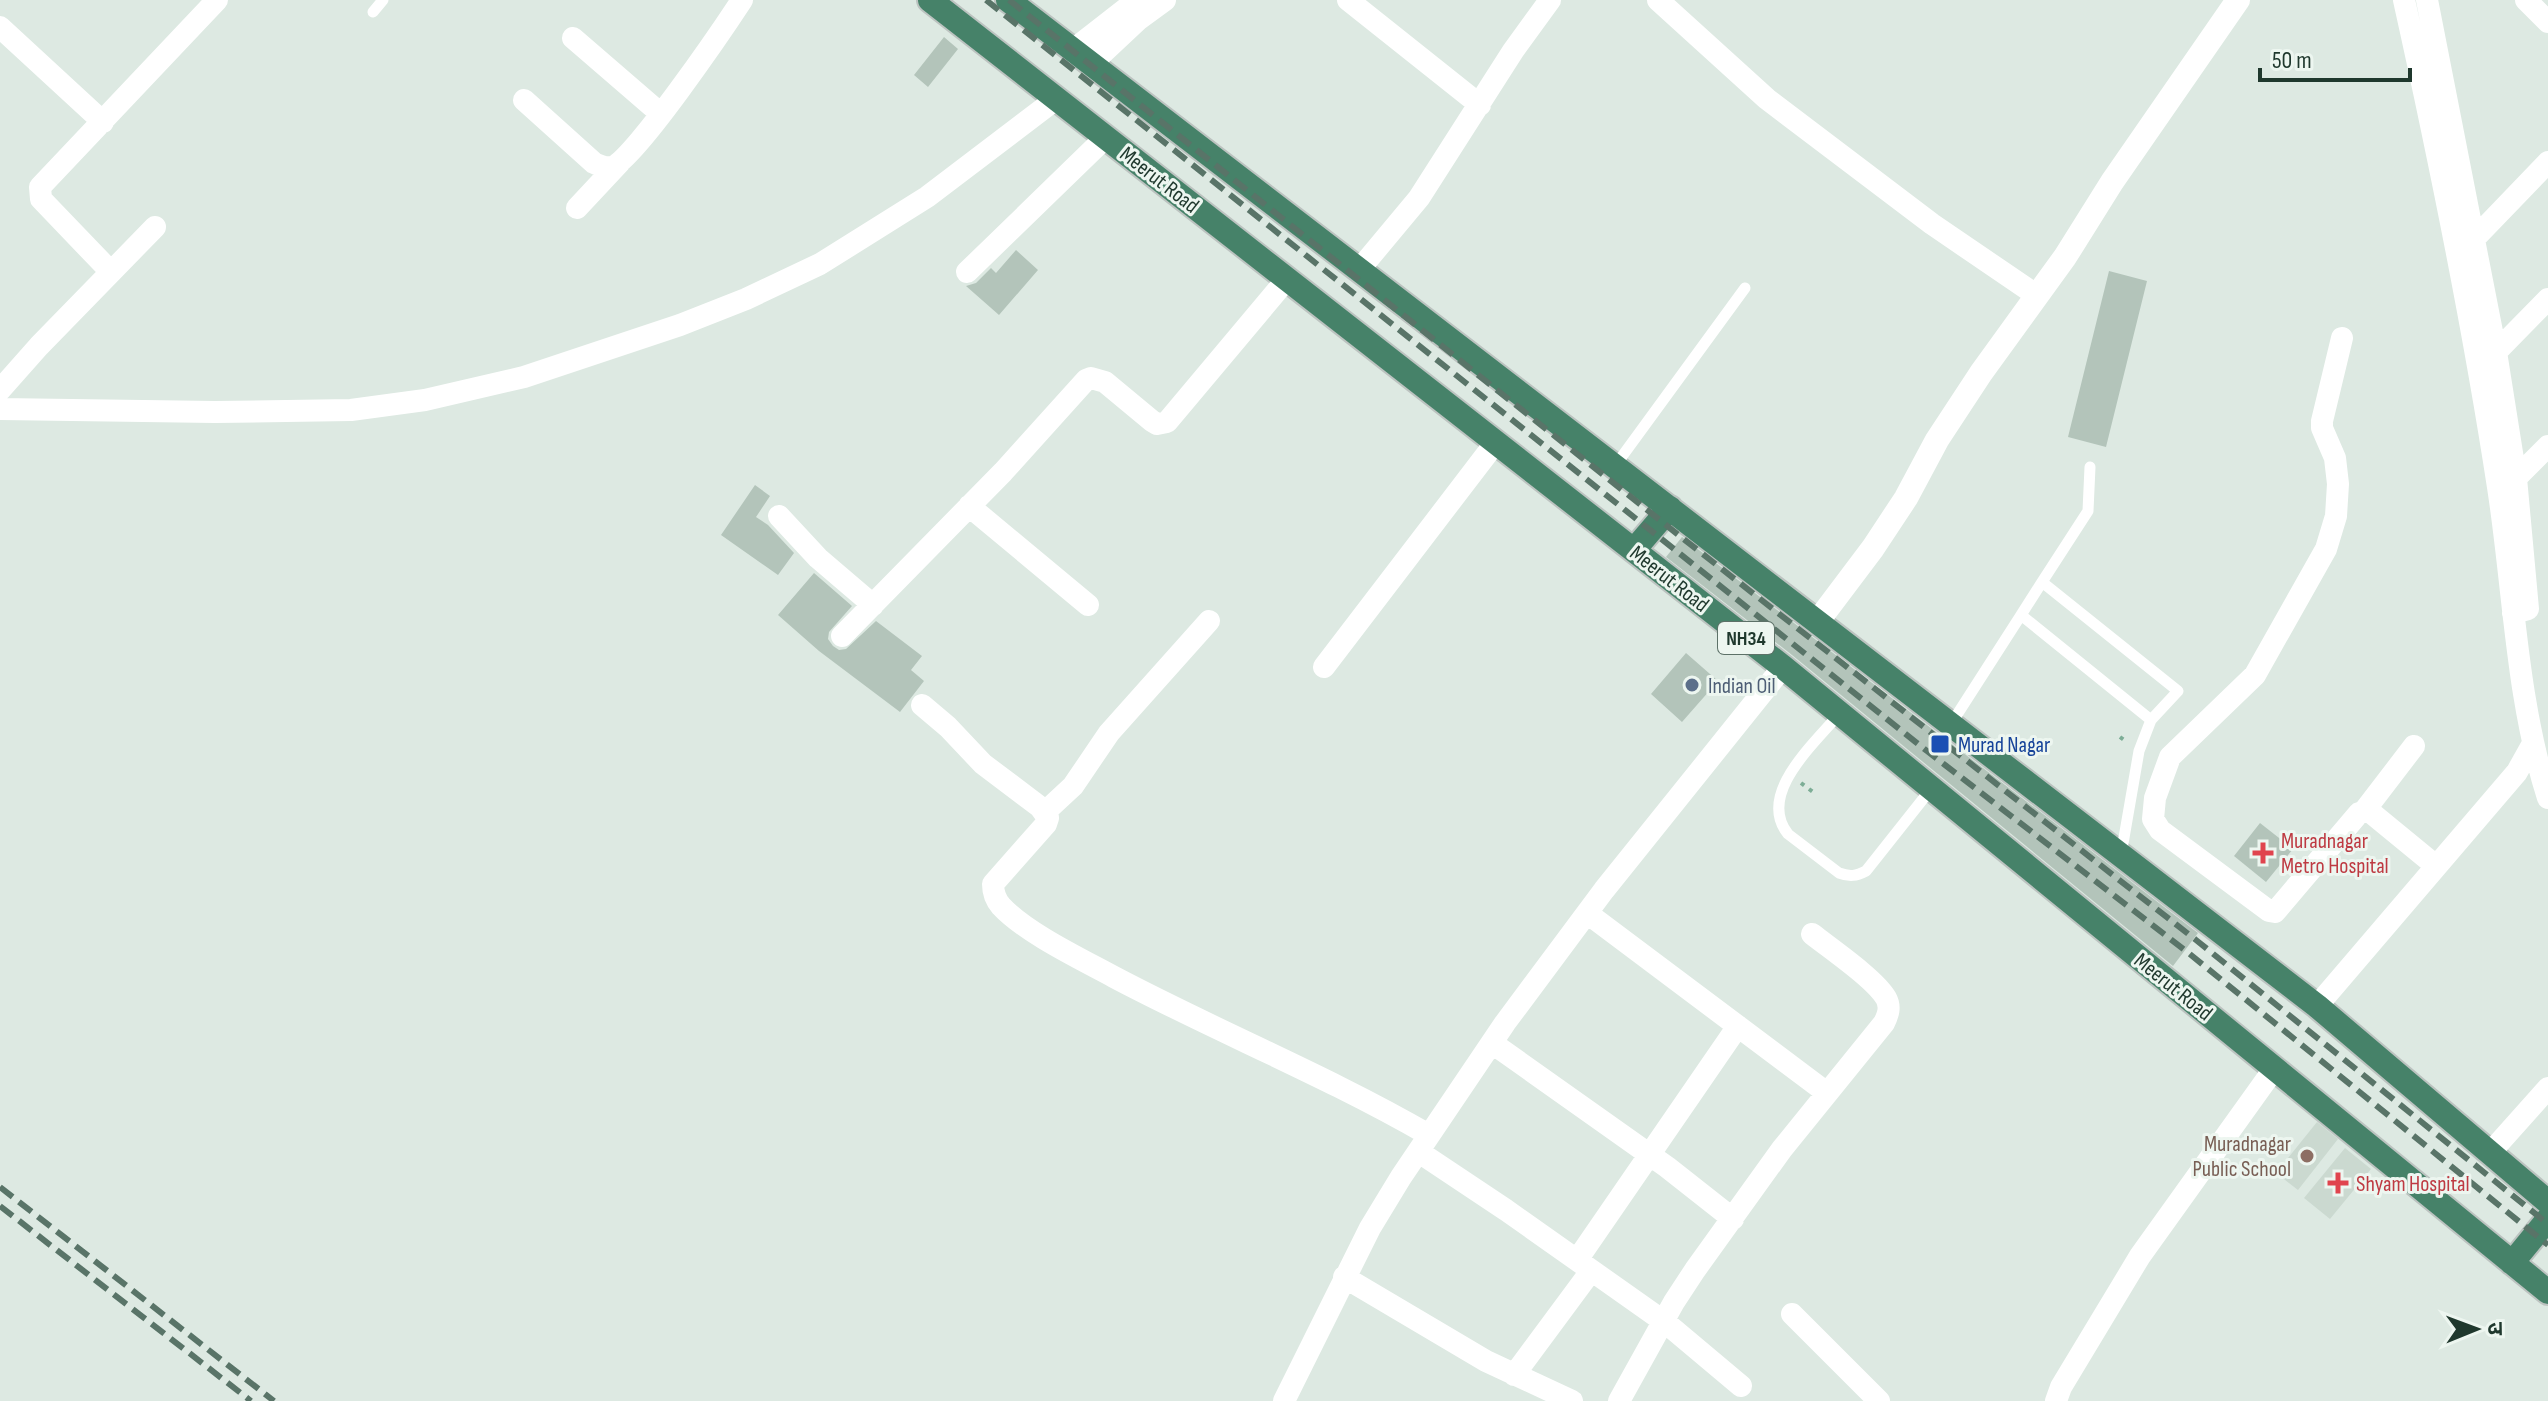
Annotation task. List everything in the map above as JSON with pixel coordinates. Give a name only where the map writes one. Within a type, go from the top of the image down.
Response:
[{"type":"highway","name":"Meerut Road","points":[[930,0],[1783,667],[2548,1292]]},
{"type":"highway","name":"NH34","points":[[1008,0],[2317,1006],[2548,1202]]},
{"type":"highway","points":[[1634,550],[1670,508]]},
{"type":"highway","points":[[2512,1263],[2548,1219]]},
{"type":"street","points":[[111,272],[55,215],[39,192],[43,182],[217,0]]},
{"type":"street","points":[[577,208],[661,114],[742,0]]},
{"type":"street","points":[[1082,57],[1137,0]]},
{"type":"street","points":[[1082,57],[1165,0]]},
{"type":"street","points":[[1348,0],[1480,105]]},
{"type":"street","points":[[1359,270],[1419,198],[1513,51],[1550,0]]},
{"type":"street","points":[[1658,0],[1767,99],[1932,224],[2036,295]]},
{"type":"street","points":[[1818,621],[1873,548],[1906,498],[1937,440],[2238,0]]},
{"type":"street","points":[[2404,0],[2469,306],[2521,611]]},
{"type":"street","points":[[2427,0],[2475,238],[2516,478],[2521,611],[2532,745],[2548,798]]},
{"type":"street","points":[[2526,0],[2548,22]]},
{"type":"street","points":[[0,27],[103,122]]},
{"type":"street","points":[[573,38],[661,114]]},
{"type":"street","points":[[0,396],[200,412],[351,410],[425,400],[524,377],[680,325],[746,299],[820,264],[927,197],[1056,99]]},
{"type":"street","points":[[524,100],[594,163],[612,167],[620,162]]},
{"type":"street","points":[[967,272],[1106,137]]},
{"type":"street","points":[[2475,238],[2548,162]]},
{"type":"street","points":[[0,396],[155,227]]},
{"type":"street","points":[[842,636],[1043,429],[1080,386],[1091,378],[1105,382],[1157,424],[1167,422],[1287,279]]},
{"type":"street","points":[[2496,352],[2548,299]]},
{"type":"street","points":[[2342,338],[2322,421],[2335,458],[2338,484],[2336,516],[2326,549],[2255,675],[2170,757],[2155,798],[2153,819],[2160,830],[2269,911],[2275,912],[2359,813],[2365,810],[2414,746]]},
{"type":"street","points":[[1324,667],[1496,442]]},
{"type":"street","points":[[2516,478],[2548,446]]},
{"type":"street","points":[[969,506],[1088,605]]},
{"type":"street","points":[[779,516],[818,558],[873,605]]},
{"type":"street","points":[[2521,611],[2548,591]]},
{"type":"street","points":[[1045,812],[1073,786],[1130,707],[1209,621]]},
{"type":"street","points":[[1284,1401],[1370,1228],[1424,1143],[1587,913],[1783,667]]},
{"type":"street","points":[[922,705],[983,764],[1045,812],[1048,818],[993,884],[993,892],[1002,908],[1104,971],[1345,1089],[1424,1143],[1584,1266],[1663,1322],[1741,1386]]},
{"type":"street","points":[[2317,1006],[2517,772],[2532,745]]},
{"type":"street","points":[[2365,810],[2436,866]]},
{"type":"street","points":[[1587,913],[1827,1093]]},
{"type":"street","points":[[1619,1401],[1695,1270],[1782,1149],[1884,1023],[1889,1006],[1886,998],[1876,986],[1812,934]]},
{"type":"street","points":[[1514,1375],[1584,1266],[1648,1154],[1738,1026]]},
{"type":"street","points":[[1492,1043],[1733,1219]]},
{"type":"street","points":[[2056,1401],[2061,1387],[2140,1256],[2274,1069]]},
{"type":"street","points":[[2490,1153],[2548,1088]]},
{"type":"street","points":[[1344,1277],[1486,1361],[1572,1401]]},
{"type":"street","points":[[1792,1314],[1879,1401]]},
{"type":"lane","points":[[373,12],[383,0]]},
{"type":"lane","points":[[1615,466],[1745,288]]},
{"type":"lane","points":[[1951,724],[2088,511],[2090,467]]},
{"type":"lane","points":[[2042,582],[2178,691],[2151,720],[2139,751],[2121,855]]},
{"type":"lane","points":[[2021,615],[2151,720]]},
{"type":"lane","points":[[1840,713],[1782,784],[1778,812],[1781,826],[1788,834],[1839,873],[1858,875],[1866,871],[1932,788]]},
{"type":"shaded area","name":"Muradnagar Public School","points":[[2317,1122],[2338,1139],[2298,1190],[2276,1173]]},
{"type":"shaded area","name":"Shyam Hospital","points":[[2345,1148],[2371,1169],[2330,1219],[2304,1198]]},
{"type":"building","points":[[944,37],[958,49],[928,87],[914,75]]},
{"type":"building","points":[[1016,250],[1038,270],[999,315],[966,286],[976,283],[991,268],[996,273]]},
{"type":"building","points":[[2109,271],[2147,281],[2106,447],[2068,437]]},
{"type":"building","points":[[755,485],[770,496],[756,517],[768,525],[794,553],[778,575],[721,535]]},
{"type":"building","points":[[1682,537],[2198,933],[2173,966],[1792,655],[1666,557]]},
{"type":"building","points":[[814,573],[852,606],[829,632],[828,639],[833,646],[839,650],[846,649],[876,621],[922,656],[911,670],[924,681],[900,712],[819,651],[778,615]]},
{"type":"building","points":[[1686,653],[1718,681],[1682,722],[1651,694]]},
{"type":"building","name":"Muradnagar Metro Hospital","points":[[2260,823],[2293,849],[2266,882],[2234,856]]},
{"type":"railway","points":[[986,0],[1927,751],[2186,951],[2548,1245]]},
{"type":"railway","points":[[1009,0],[1681,537],[2196,940],[2548,1224]]},
{"type":"railway","points":[[0,1187],[274,1401]]},
{"type":"railway","points":[[0,1206],[251,1401]]},
{"type":"place","name":"Indian Oil","points":[[1692,685]]},
{"type":"place","name":"Murad Nagar","points":[[1940,744]]},
{"type":"place","name":"Muradnagar Metro Hospital","points":[[2263,853]]},
{"type":"place","name":"Muradnagar Public School","points":[[2307,1156]]},
{"type":"place","name":"Shyam Hospital","points":[[2338,1183]]}]
